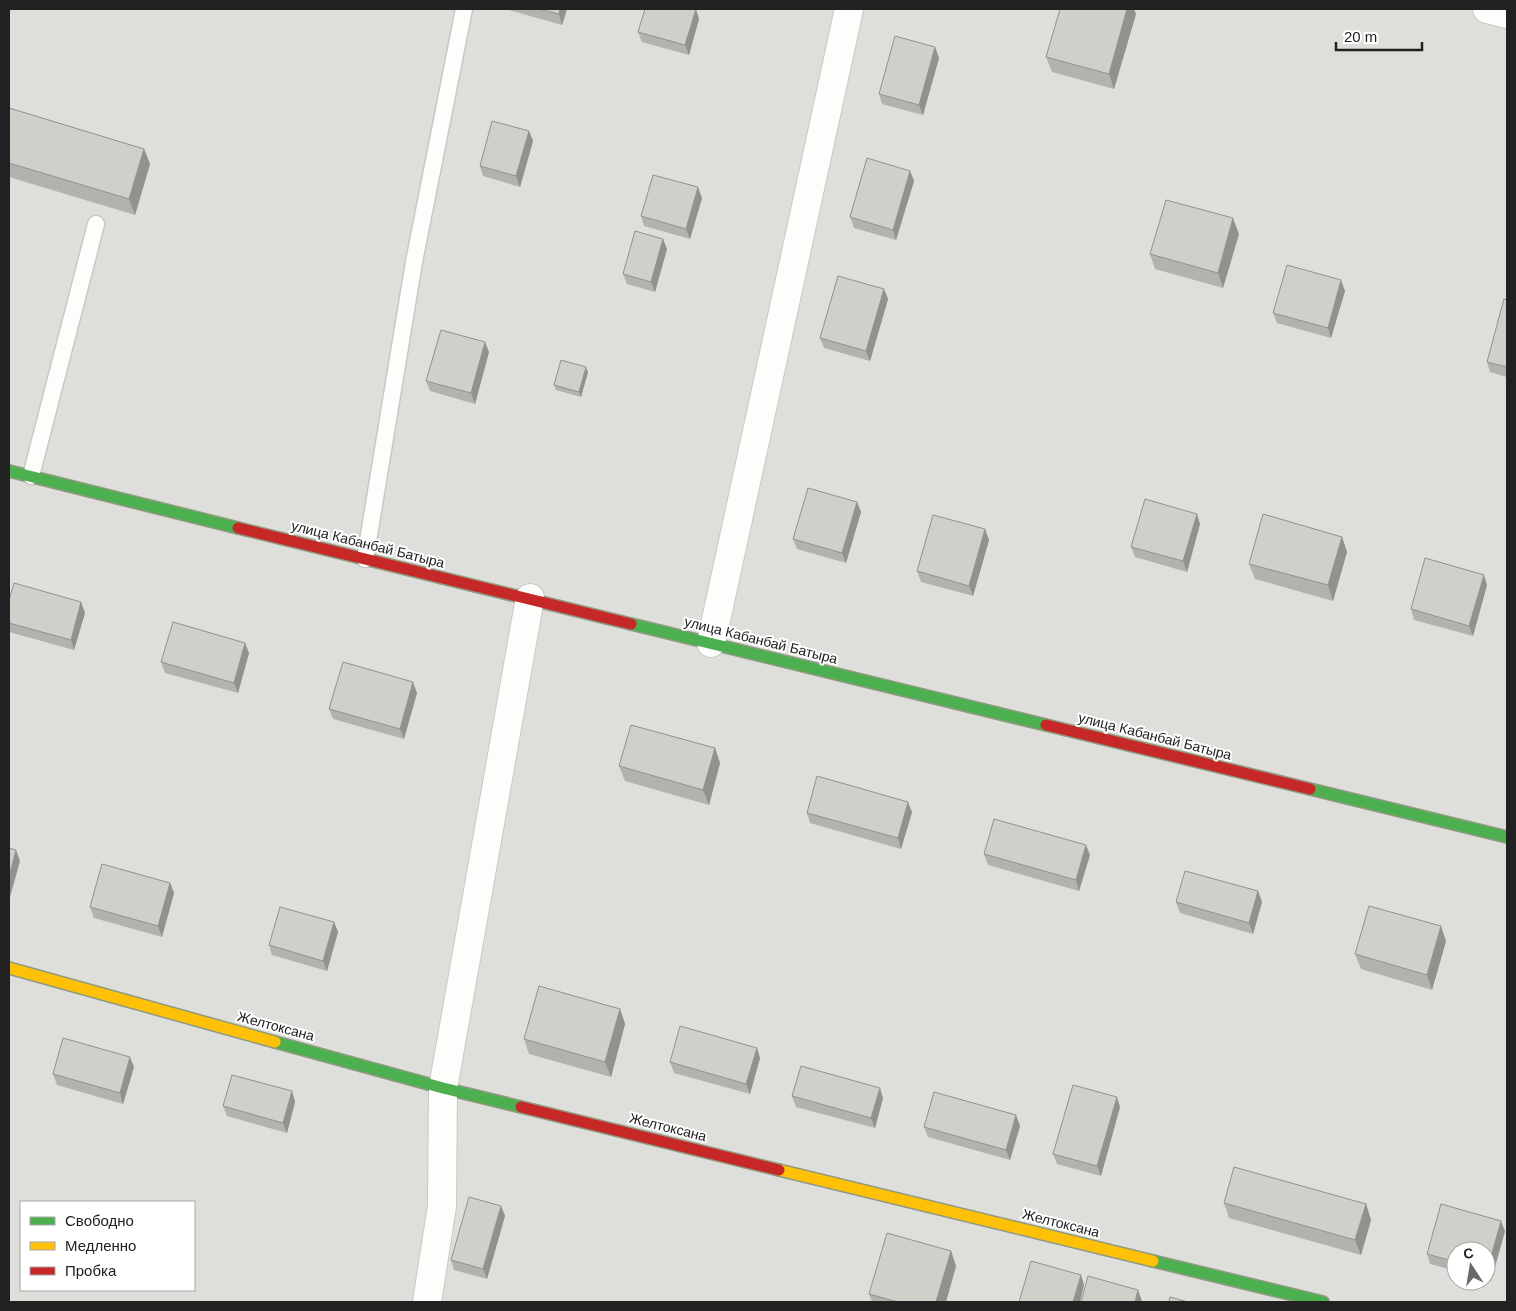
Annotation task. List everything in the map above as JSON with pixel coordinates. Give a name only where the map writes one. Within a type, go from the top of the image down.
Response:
[{"type":"street","points":[[711,643],[849,9]]},
{"type":"street","points":[[1488,9],[1507,14]]},
{"type":"street","name":"улица Кабанбай Батыра","points":[[9,471],[365,560],[1506,832]]},
{"type":"street","points":[[427,1302],[442,1206],[443,1088],[530,598]]},
{"type":"street","name":"Желтоксана","points":[[9,968],[443,1088],[1323,1302]]},
{"type":"lane","points":[[365,560],[414,262],[464,9]]},
{"type":"lane","points":[[31,476],[96,224]]},
{"type":"shaded area","points":[[9,9],[1507,9],[1507,1302],[9,1302]]},
{"type":"building","points":[[538,9],[560,9],[559,14]]},
{"type":"building","points":[[645,9],[696,9],[685,45],[638,32]]},
{"type":"building","points":[[1060,9],[1127,9],[1109,74],[1046,57]]},
{"type":"building","points":[[895,36],[935,47],[919,105],[879,94]]},
{"type":"building","points":[[9,108],[144,149],[129,199],[9,163]]},
{"type":"building","points":[[492,121],[529,131],[516,176],[480,166]]},
{"type":"building","points":[[867,158],[910,171],[893,230],[850,217]]},
{"type":"building","points":[[653,175],[698,187],[686,229],[641,216]]},
{"type":"building","points":[[1166,200],[1233,218],[1218,273],[1150,254]]},
{"type":"building","points":[[635,231],[663,239],[651,282],[623,274]]},
{"type":"building","points":[[1287,265],[1341,280],[1328,328],[1273,313]]},
{"type":"building","points":[[838,276],[884,289],[866,351],[820,338]]},
{"type":"building","points":[[1504,299],[1507,300],[1507,367],[1487,362]]},
{"type":"building","points":[[441,330],[485,342],[471,393],[426,381]]},
{"type":"building","points":[[561,360],[586,367],[579,392],[554,385]]},
{"type":"building","points":[[808,488],[857,502],[842,553],[793,539]]},
{"type":"building","points":[[1145,499],[1197,514],[1183,561],[1131,547]]},
{"type":"building","points":[[1263,514],[1342,537],[1328,585],[1249,564]]},
{"type":"building","points":[[933,515],[985,529],[969,586],[917,571]]},
{"type":"building","points":[[1425,558],[1484,575],[1469,626],[1411,609]]},
{"type":"building","points":[[14,583],[81,602],[71,640],[9,623],[9,600]]},
{"type":"building","points":[[173,622],[245,643],[234,683],[161,662]]},
{"type":"building","points":[[343,662],[413,682],[400,729],[329,709]]},
{"type":"building","points":[[631,725],[715,748],[703,790],[619,766]]},
{"type":"building","points":[[817,776],[908,802],[898,838],[807,813]]},
{"type":"building","points":[[994,819],[1086,845],[1076,880],[984,854]]},
{"type":"building","points":[[9,848],[16,850],[9,877]]},
{"type":"building","points":[[102,864],[170,883],[158,926],[90,907]]},
{"type":"building","points":[[1185,871],[1258,891],[1249,923],[1176,902]]},
{"type":"building","points":[[1369,906],[1441,926],[1427,975],[1355,954]]},
{"type":"building","points":[[280,907],[334,922],[323,961],[269,945]]},
{"type":"building","points":[[539,986],[620,1009],[605,1062],[524,1039]]},
{"type":"building","points":[[680,1026],[757,1048],[746,1084],[670,1062]]},
{"type":"building","points":[[63,1038],[130,1057],[120,1093],[53,1074]]},
{"type":"building","points":[[801,1066],[880,1088],[871,1118],[792,1096]]},
{"type":"building","points":[[232,1075],[292,1091],[283,1123],[223,1106]]},
{"type":"building","points":[[1073,1085],[1117,1097],[1097,1166],[1053,1154]]},
{"type":"building","points":[[934,1092],[1016,1115],[1006,1150],[924,1127]]},
{"type":"building","points":[[1234,1167],[1366,1204],[1355,1240],[1224,1203]]},
{"type":"building","points":[[469,1197],[501,1206],[483,1269],[451,1260]]},
{"type":"building","points":[[1441,1204],[1501,1221],[1495,1241],[1446,1241],[1446,1259],[1427,1254]]},
{"type":"building","points":[[887,1233],[951,1251],[936,1302],[898,1302],[869,1294]]},
{"type":"building","points":[[1031,1261],[1081,1275],[1073,1302],[1019,1302]]},
{"type":"building","points":[[1088,1276],[1138,1290],[1135,1302],[1081,1302]]},
{"type":"building","points":[[1170,1297],[1188,1302],[1169,1302]]},
{"type":"traffic: fast","points":[[9,471],[238,528]]},
{"type":"traffic: fast","points":[[631,624],[1046,725]]},
{"type":"traffic: fast","points":[[1310,789],[1507,837]]},
{"type":"traffic: fast","points":[[275,1042],[443,1088],[521,1107]]},
{"type":"traffic: fast","points":[[1153,1261],[1323,1302]]},
{"type":"traffic: slow","points":[[9,968],[275,1042]]},
{"type":"traffic: slow","points":[[779,1170],[1153,1261]]},
{"type":"traffic: jam","points":[[238,528],[631,624]]},
{"type":"traffic: jam","points":[[1046,725],[1310,789]]},
{"type":"traffic: jam","points":[[521,1107],[779,1170]]}]
